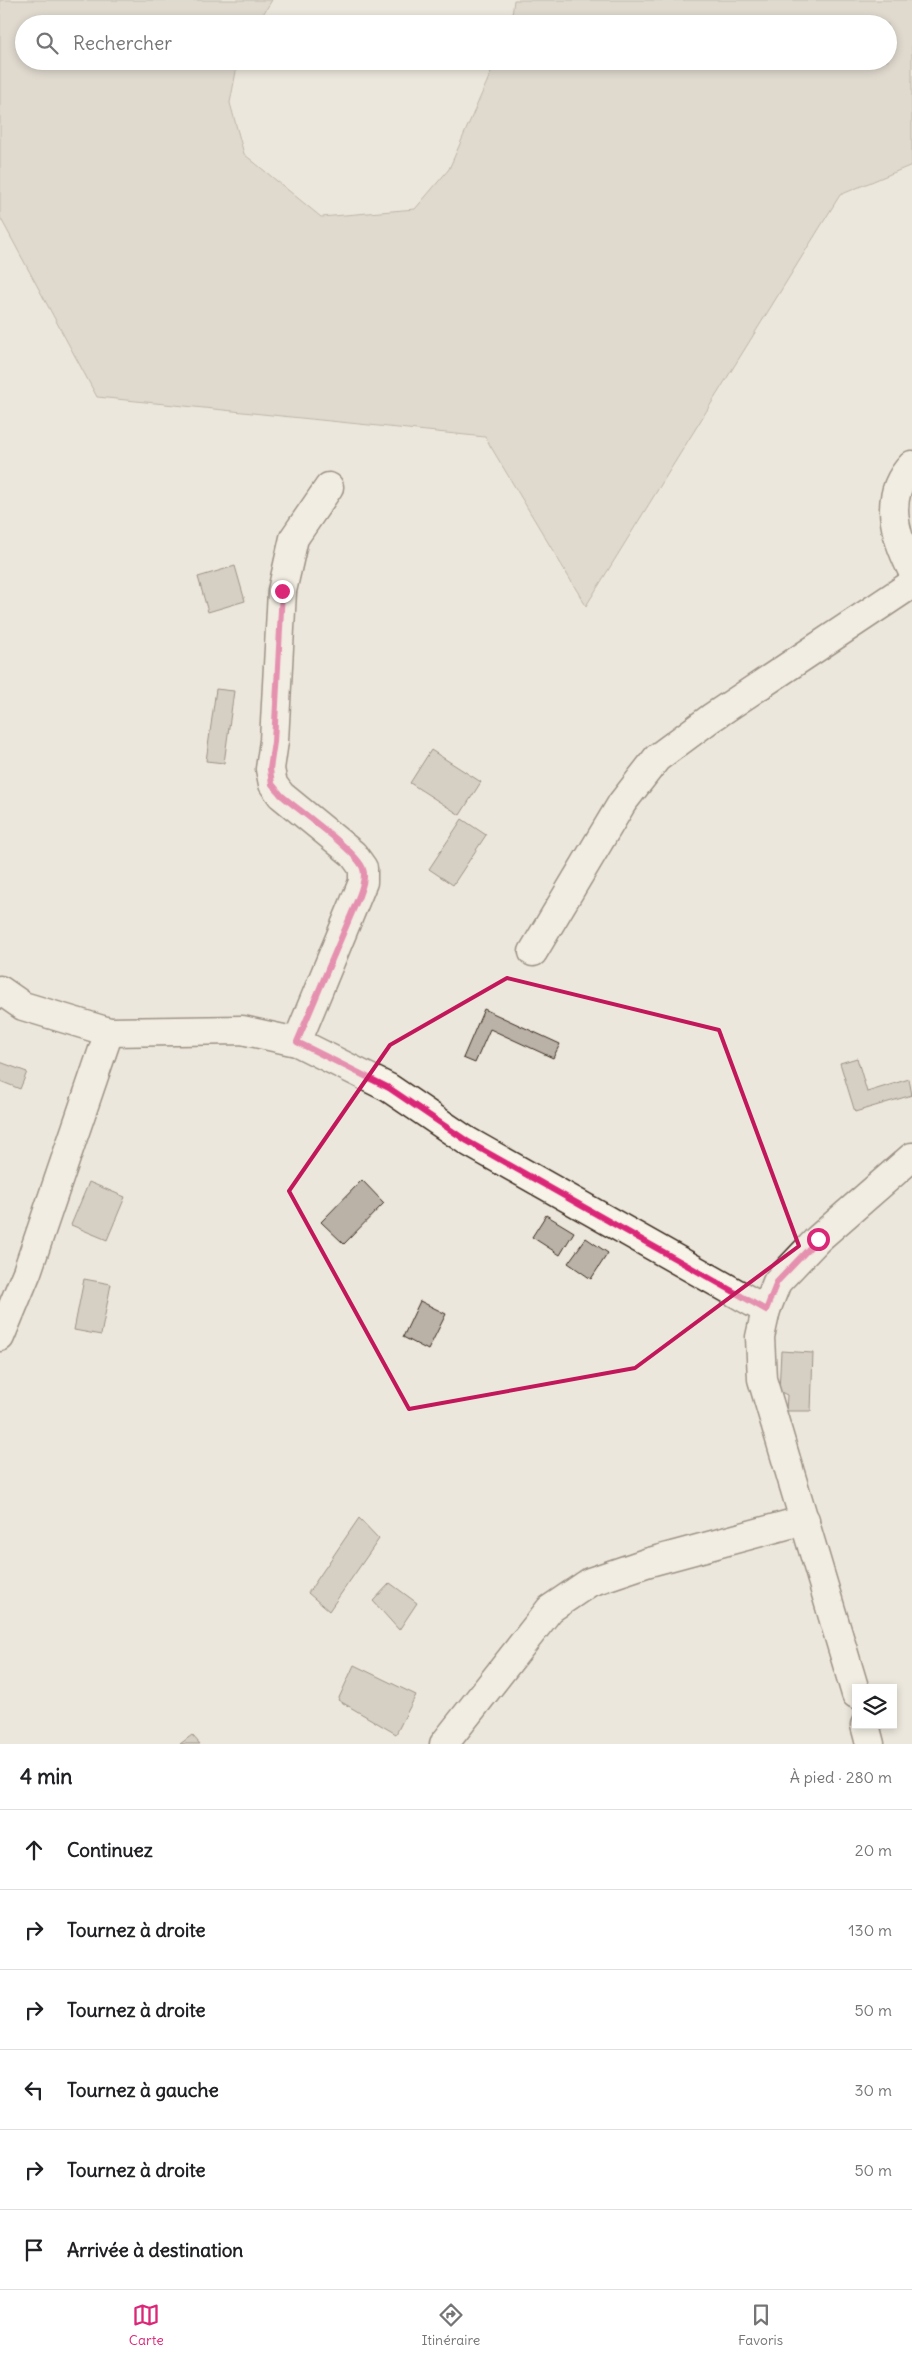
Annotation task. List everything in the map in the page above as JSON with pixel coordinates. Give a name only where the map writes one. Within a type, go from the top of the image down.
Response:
[{"type":"street","points":[[912,465],[902,476],[892,516],[901,549],[912,570]]},
{"type":"street","points":[[297,1042],[363,882],[363,868],[353,854],[281,795],[272,784],[270,769],[274,742],[282,591],[286,565],[294,538],[329,487]]},
{"type":"street","points":[[533,952],[622,803],[657,758],[711,718],[912,584]]},
{"type":"street","points":[[0,990],[24,1006],[109,1032],[242,1030],[297,1042],[389,1088],[475,1146],[766,1310]]},
{"type":"street","points":[[0,1337],[27,1272],[109,1032]]},
{"type":"street","points":[[853,1684],[762,1379],[760,1337],[766,1310],[777,1282],[818,1239],[912,1157]]},
{"type":"street","points":[[444,1744],[550,1609],[590,1582],[646,1563],[805,1520]]},
{"type":"street","points":[[866,1729],[870,1744]]},
{"type":"highlighted area","points":[[507,978],[719,1030],[799,1246],[635,1368],[409,1409],[289,1191],[390,1045]]},
{"type":"shaded area","points":[[0,0],[272,0],[263,15],[15,15],[15,70],[236,70],[230,103],[244,154],[321,217],[415,209],[449,169],[492,70],[897,70],[897,15],[512,15],[514,0],[912,0],[912,165],[840,195],[586,606],[485,437],[97,397],[0,217]]},
{"type":"building","points":[[235,566],[245,601],[208,612],[198,577]]},
{"type":"building","points":[[216,689],[234,691],[224,763],[206,761]]},
{"type":"building","points":[[431,750],[481,782],[460,815],[410,783]]},
{"type":"building","points":[[462,819],[486,835],[453,885],[429,869]]},
{"type":"building","points":[[484,1009],[560,1044],[553,1058],[490,1029],[475,1063],[463,1058]]},
{"type":"building","points":[[857,1058],[867,1092],[909,1079],[912,1095],[855,1112],[840,1063]]},
{"type":"building","points":[[0,1062],[27,1072],[20,1089],[0,1081]]},
{"type":"building","points":[[362,1180],[384,1203],[344,1244],[321,1222]]},
{"type":"building","points":[[89,1182],[125,1197],[107,1240],[71,1225]]},
{"type":"building","points":[[546,1215],[574,1232],[560,1255],[532,1237]]},
{"type":"building","points":[[586,1238],[608,1253],[591,1279],[568,1263]]},
{"type":"building","points":[[84,1279],[111,1284],[101,1335],[74,1330]]},
{"type":"building","points":[[420,1301],[446,1314],[428,1350],[403,1337]]},
{"type":"building","points":[[781,1351],[813,1353],[811,1411],[786,1411],[787,1395],[779,1391]]},
{"type":"building","points":[[359,1518],[379,1539],[329,1611],[308,1593]]},
{"type":"building","points":[[390,1583],[417,1603],[399,1630],[373,1601]]},
{"type":"building","points":[[354,1665],[416,1695],[396,1734],[338,1700]]},
{"type":"building","points":[[192,1735],[200,1744],[180,1744]]},
{"type":"route","points":[[282,591],[274,742],[270,769],[272,784],[281,795],[353,854],[363,868],[363,882],[359,896],[297,1042],[389,1088],[467,1141],[591,1213],[766,1310],[777,1282],[818,1239]]}]
